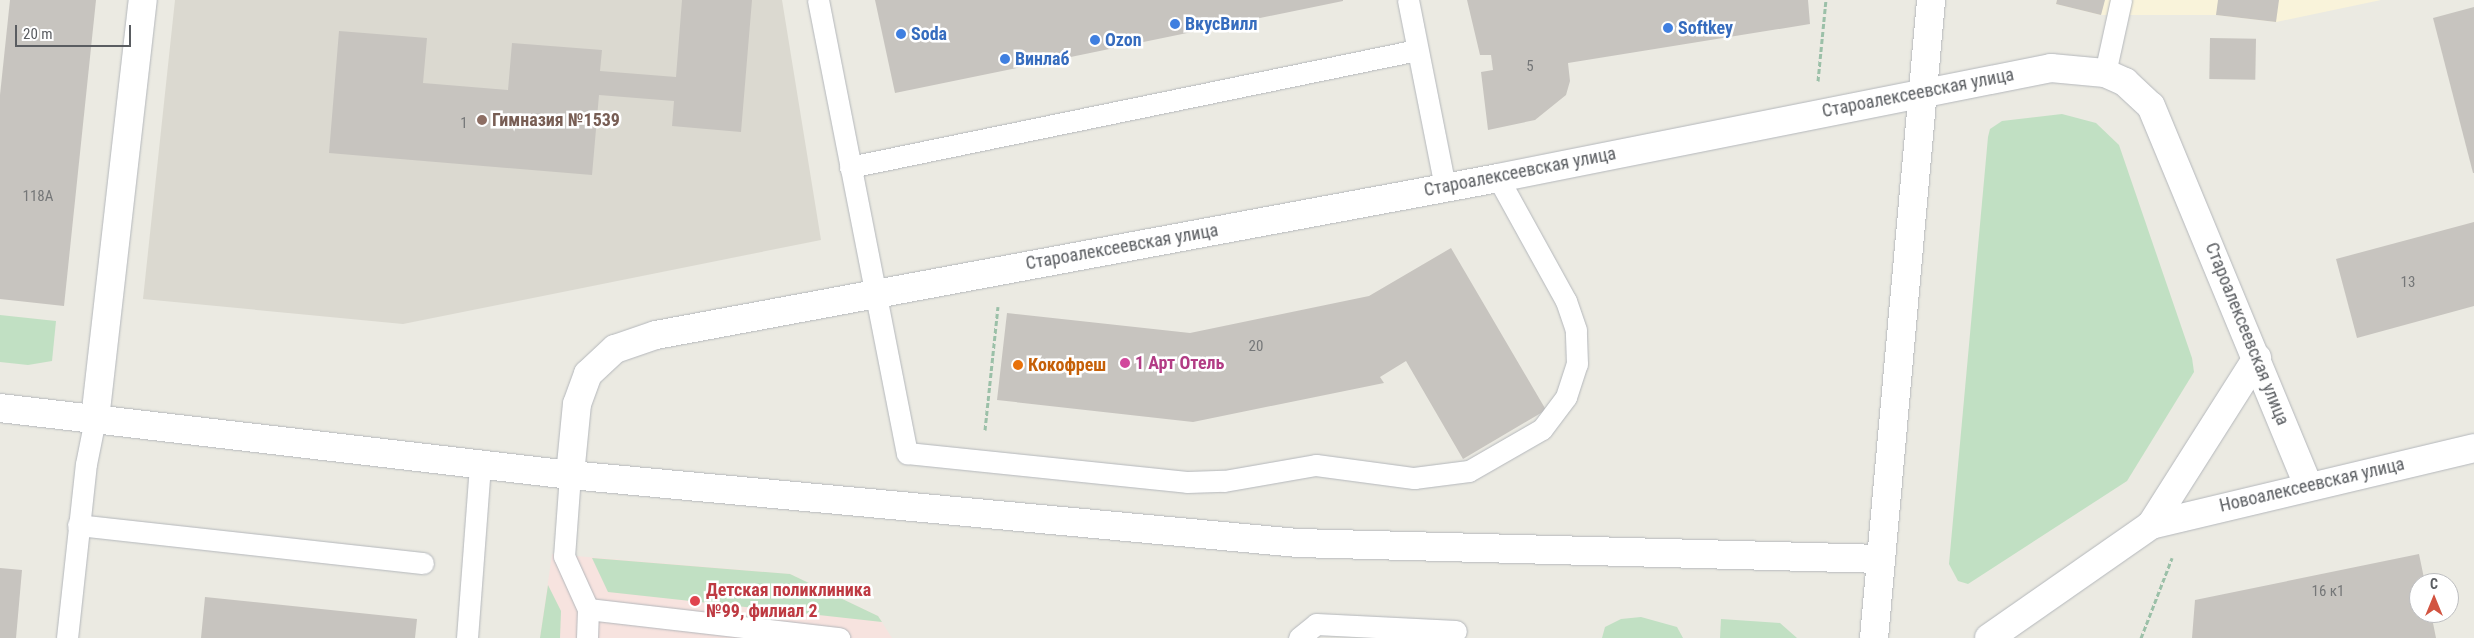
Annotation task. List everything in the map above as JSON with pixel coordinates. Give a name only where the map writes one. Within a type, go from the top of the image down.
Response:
[{"type":"street","points":[[95,419],[143,0]]},
{"type":"street","points":[[1874,638],[1921,92],[1931,0]]},
{"type":"street","name":"Староалексеевская улица","points":[[570,475],[578,404],[588,374],[615,349],[656,335],[1498,178],[1921,92],[2051,68],[2105,73],[2126,82],[2151,106],[2308,485]]},
{"type":"street","name":"Новоалексеевская улица","points":[[2151,524],[2257,358]]},
{"type":"street","points":[[0,408],[570,475],[1298,543],[1881,560]]},
{"type":"street","name":"Новоалексеевская улица","points":[[1989,638],[2151,524],[2308,485],[2474,448]]},
{"type":"lane","points":[[818,0],[874,293],[907,453],[1187,482],[1224,481],[1308,465],[1337,466],[1414,478],[1469,472],[1542,429],[1566,397],[1577,364],[1576,330],[1566,301],[1498,178]]},
{"type":"lane","points":[[1408,0],[1446,187]]},
{"type":"lane","points":[[2105,73],[2121,0]]},
{"type":"lane","points":[[850,167],[1417,50]]},
{"type":"lane","points":[[68,638],[78,525],[95,419]]},
{"type":"lane","points":[[467,638],[480,464]]},
{"type":"lane","points":[[570,475],[564,556],[588,609],[587,638]]},
{"type":"lane","points":[[78,525],[423,563]]},
{"type":"lane","points":[[588,609],[839,638]]},
{"type":"lane","points":[[1299,638],[1316,624],[1456,631]]},
{"type":"path","points":[[1818,81],[1826,0]]},
{"type":"path","points":[[982,460],[999,304]]},
{"type":"path","points":[[2141,638],[2172,558]]},
{"type":"shaded area","name":"Гимназия №1539","points":[[175,0],[782,0],[821,240],[403,324],[143,299]]},
{"type":"shaded area","points":[[2057,0],[2381,0],[2276,22],[2216,15],[2101,15],[2056,4]]},
{"type":"shaded area","name":"Детская поликлиника №99, филиал 2","points":[[552,554],[790,574],[878,616],[892,638],[540,638]]},
{"type":"green space","points":[[2062,114],[2096,123],[2119,145],[2192,358],[2194,372],[2127,481],[1968,584],[1958,581],[1949,564],[1988,137],[1990,129],[2002,121]]},
{"type":"green space","points":[[0,315],[56,321],[52,361],[28,365],[0,362]]},
{"type":"green space","points":[[592,558],[790,574],[878,616],[882,622],[608,592]]},
{"type":"green space","points":[[548,585],[561,611],[560,638],[540,638]]},
{"type":"green space","points":[[1641,617],[1677,627],[1683,638],[1602,638],[1605,627],[1621,619]]},
{"type":"green space","points":[[1721,619],[1780,623],[1797,638],[1720,638]]},
{"type":"building","points":[[10,0],[96,0],[64,306],[0,299],[0,95]]},
{"type":"building","points":[[682,0],[752,0],[741,132],[672,126],[674,101],[599,95],[592,175],[329,153],[339,31],[427,38],[423,83],[508,90],[512,43],[602,50],[600,71],[676,77]]},
{"type":"building","points":[[875,0],[1343,0],[1343,1],[895,93]]},
{"type":"building","points":[[1467,0],[1808,0],[1810,24],[1568,63],[1570,81],[1566,95],[1535,120],[1488,130],[1481,72],[1493,70],[1491,55],[1480,55]]},
{"type":"building","points":[[2057,0],[2105,0],[2101,15],[2056,4]]},
{"type":"building","points":[[2218,0],[2279,0],[2276,22],[2216,15]]},
{"type":"building","points":[[2474,7],[2474,173],[2473,173],[2433,18]]},
{"type":"building","points":[[2210,38],[2256,39],[2255,80],[2209,79]]},
{"type":"building","points":[[2474,222],[2474,306],[2357,338],[2336,259]]},
{"type":"building","points":[[1451,248],[1546,410],[1463,459],[1406,361],[1380,377],[1384,383],[1193,422],[997,400],[1007,313],[1190,333],[1369,296]]},
{"type":"building","points":[[2419,554],[2423,573],[2409,573],[2409,623],[2433,623],[2436,638],[2192,638],[2195,600]]},
{"type":"building","points":[[0,568],[22,570],[16,638],[0,638]]},
{"type":"building","points":[[205,597],[417,619],[415,638],[201,638]]},
{"type":"place","name":"ВкусВилл","points":[[1175,24]]},
{"type":"place","name":"Softkey","points":[[1668,28]]},
{"type":"place","name":"Soda","points":[[901,34]]},
{"type":"place","name":"Ozon","points":[[1095,40]]},
{"type":"place","name":"Винлаб","points":[[1005,59]]},
{"type":"place","name":"Гимназия №1539","points":[[482,120]]},
{"type":"place","name":"1 Арт Отель","points":[[1125,363]]},
{"type":"place","name":"Кокофреш","points":[[1018,365]]},
{"type":"place","name":"Детская поликлиника №99, филиал 2","points":[[695,601]]}]
